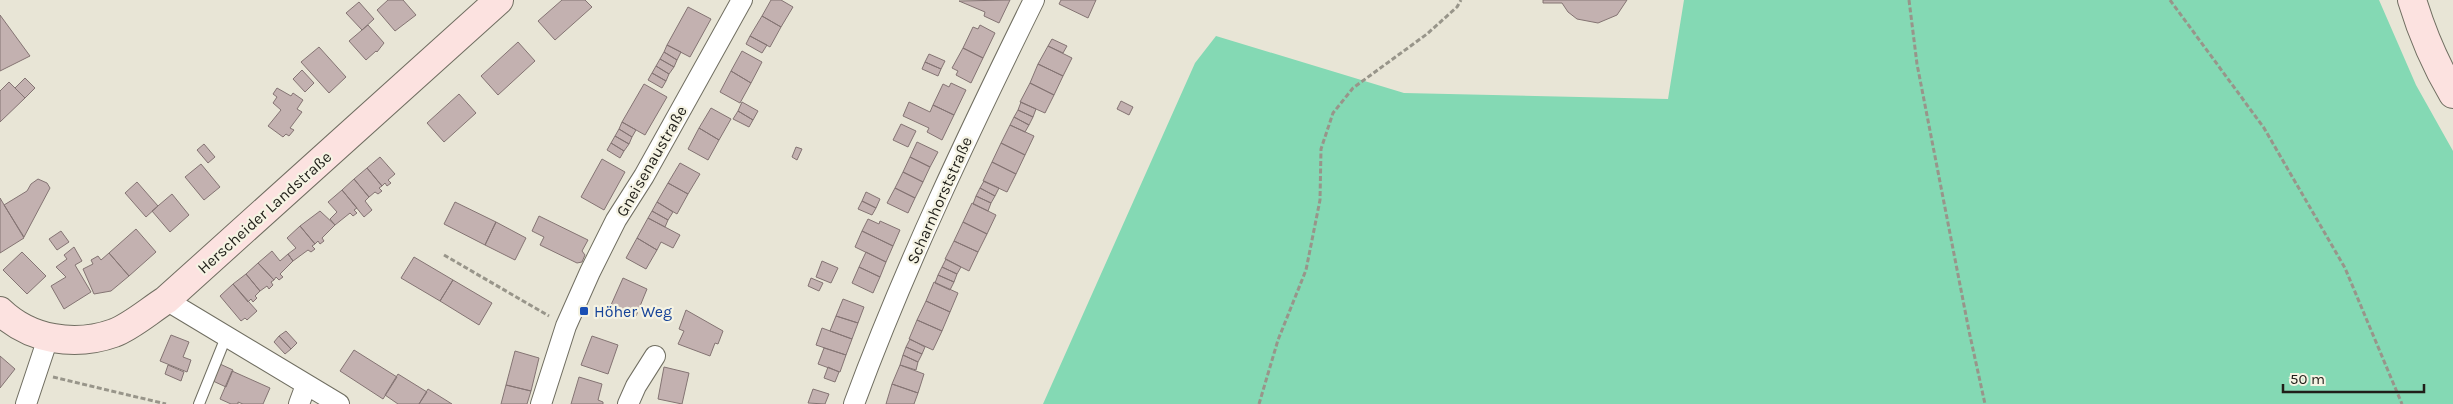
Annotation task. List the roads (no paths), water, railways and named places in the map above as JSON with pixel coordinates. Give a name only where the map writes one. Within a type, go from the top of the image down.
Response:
[{"type":"main road","name":"Herscheider Landstraße","points":[[0,311],[23,328],[48,338],[91,338],[115,332],[166,300],[499,0]]},
{"type":"main road","points":[[2412,0],[2419,24],[2440,72],[2453,94]]},
{"type":"street","name":"Gneisenaustraße","points":[[541,404],[566,326],[590,272],[616,220],[644,176],[742,0]]},
{"type":"street","name":"Scharnhorststraße","points":[[854,404],[910,264],[980,110],[1034,0]]},
{"type":"street","points":[[166,300],[226,338],[339,404]]},
{"type":"street","points":[[26,404],[48,338]]},
{"type":"street","points":[[628,404],[636,386],[655,356]]},
{"type":"street","points":[[299,404],[306,385]]},
{"type":"lane","points":[[199,404],[226,338]]},
{"type":"place","name":"Höher Weg","points":[[584,311]]}]
